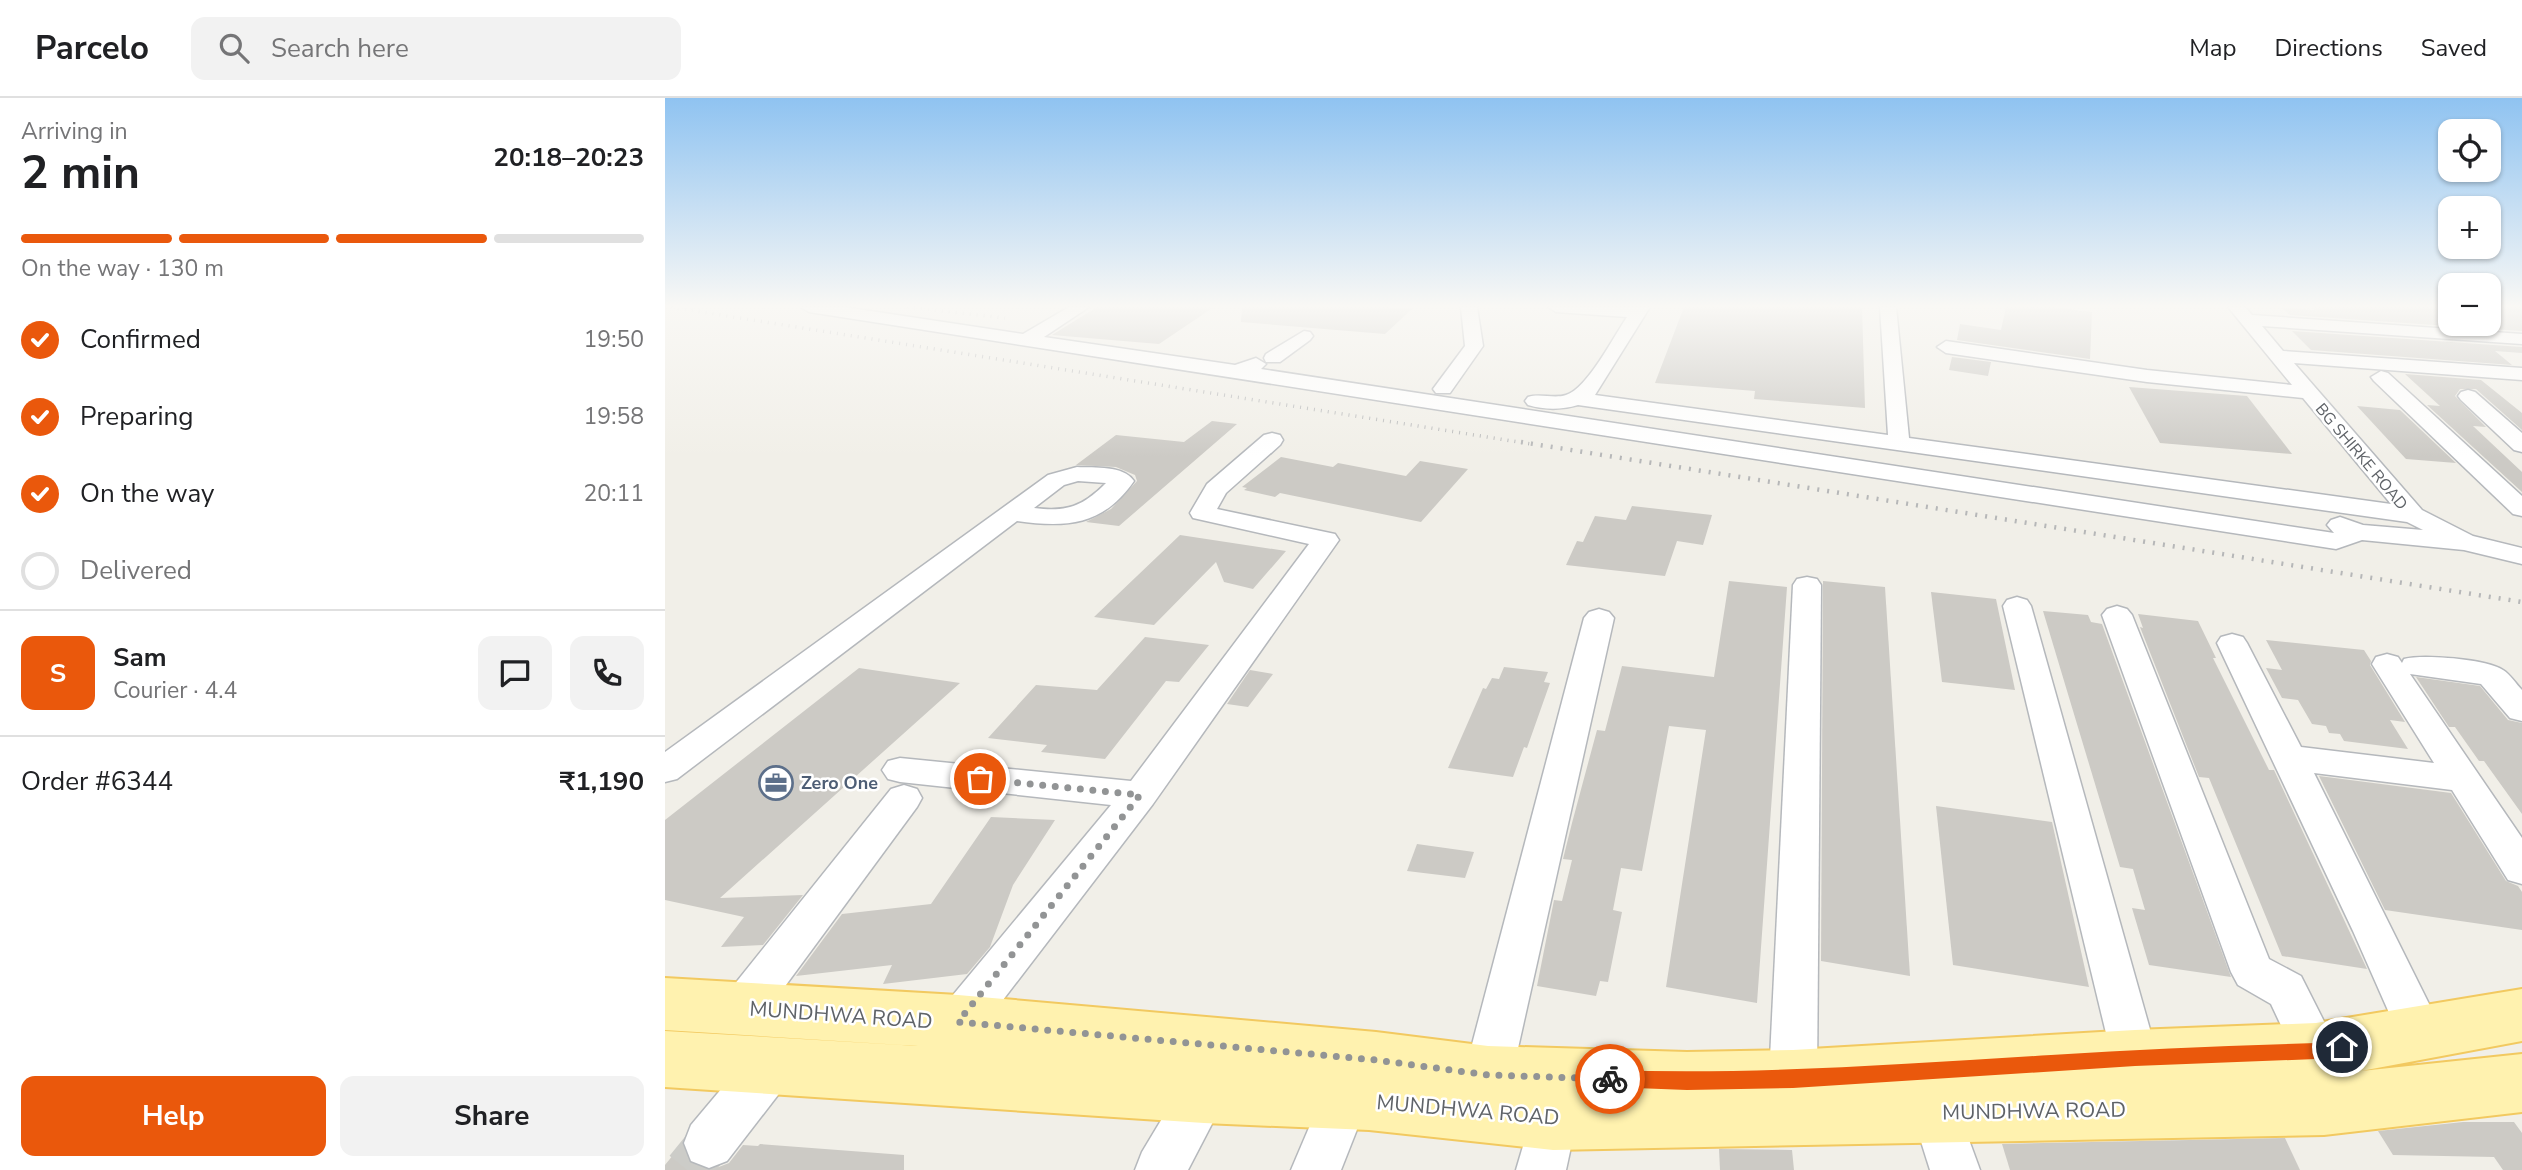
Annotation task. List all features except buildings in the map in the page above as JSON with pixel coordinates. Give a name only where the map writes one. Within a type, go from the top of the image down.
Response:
[{"type":"main road","name":"MUNDHWA ROAD","points":[[665,1004],[958,1022],[1376,1060],[1488,1075],[1687,1081],[1793,1079],[2135,1058],[2316,1051],[2522,1015]]},
{"type":"main road","name":"MUNDHWA ROAD","points":[[665,1059],[1204,1093],[1345,1099],[1547,1144],[1936,1113],[2324,1105],[2522,1083]]},
{"type":"street","points":[[1149,357],[2336,541],[2359,532]]},
{"type":"street","points":[[1443,389],[1467,357]]},
{"type":"street","points":[[1577,398],[1607,357]]},
{"type":"street","points":[[1892,357],[1898,438]]},
{"type":"street","points":[[2015,357],[2147,376],[2309,393]]},
{"type":"street","name":"BG SHIRKE ROAD","points":[[2279,357],[2413,515],[2463,542],[2522,556]]},
{"type":"street","points":[[2292,357],[2522,374]]},
{"type":"street","points":[[1237,370],[1273,358],[1299,368],[1443,389],[1577,398],[2397,497]]},
{"type":"street","points":[[2381,377],[2522,509]]},
{"type":"street","points":[[2468,396],[2522,445]]},
{"type":"street","points":[[1577,398],[2320,517],[2359,532],[2463,542]]},
{"type":"street","points":[[1898,438],[2413,515]]},
{"type":"street","points":[[917,1075],[1140,795],[1326,540],[1202,513],[1216,489],[1272,440]]},
{"type":"street","points":[[665,770],[1010,513]]},
{"type":"street","points":[[1793,1079],[1807,584]]},
{"type":"street","points":[[2017,606],[2135,1058]]},
{"type":"street","points":[[2117,615],[2253,972],[2286,990],[2316,1051]]},
{"type":"street","points":[[1488,1075],[1599,618]]},
{"type":"street","points":[[2232,643],[2374,931],[2420,1034]]},
{"type":"street","points":[[2522,710],[2493,677],[2480,673],[2401,665],[2462,779],[2522,869]]},
{"type":"street","points":[[2287,758],[2462,779]]},
{"type":"street","points":[[742,1009],[902,784],[1140,795]]},
{"type":"street","points":[[709,1143],[771,1066]]},
{"type":"street","points":[[1160,1170],[1204,1093]]},
{"type":"street","points":[[1316,1170],[1345,1099]]},
{"type":"street","points":[[1936,1113],[1955,1170]]},
{"type":"tunnel","points":[[687,1170],[709,1143]]},
{"type":"railway","points":[[985,357],[1531,444]]},
{"type":"railway","points":[[1521,442],[2522,602]]},
{"type":"way so far","points":[[980,779],[1140,795],[958,1022],[1376,1060],[1488,1075],[1610,1079]]},
{"type":"place","name":"Zero One","points":[[776,783]]},
{"type":"route","points":[[1610,1079],[1793,1079],[2135,1058],[2316,1051],[2342,1047]]}]
